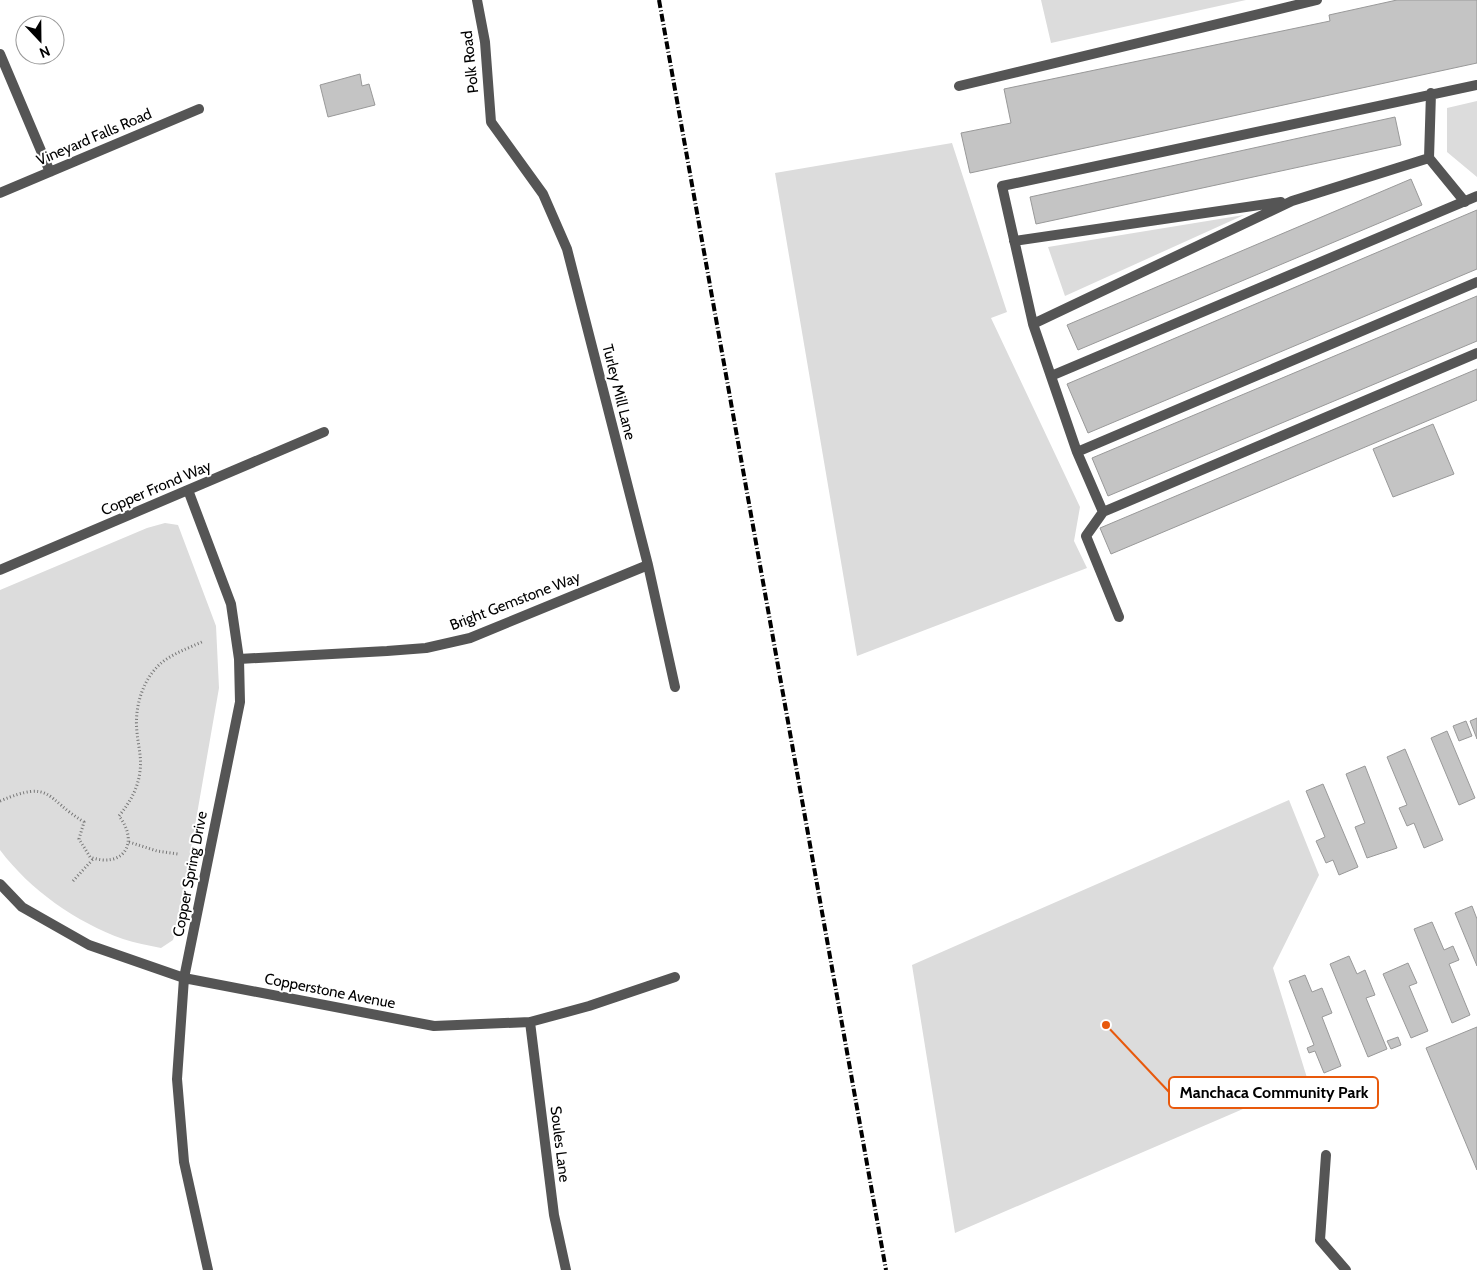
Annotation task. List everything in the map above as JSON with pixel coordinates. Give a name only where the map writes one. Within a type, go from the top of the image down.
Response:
[{"type":"street","name":"Polk Road","points":[[477,0],[485,42],[491,122]]},
{"type":"street","points":[[959,86],[1317,0]]},
{"type":"street","points":[[0,54],[50,172]]},
{"type":"street","points":[[1103,512],[1077,452],[1033,324],[1002,186],[1477,84]]},
{"type":"street","points":[[1431,93],[1429,158],[1465,202]]},
{"type":"street","name":"Vineyard Falls Road","points":[[0,193],[199,109]]},
{"type":"street","name":"Turley Mill Lane","points":[[491,122],[543,194],[567,250],[648,565],[674,687]]},
{"type":"street","points":[[1033,324],[1292,201],[1429,158]]},
{"type":"street","points":[[1051,376],[1477,196]]},
{"type":"street","points":[[1014,241],[1292,201]]},
{"type":"street","points":[[1077,452],[1477,282]]},
{"type":"street","points":[[1119,617],[1086,536],[1103,512],[1477,353]]},
{"type":"street","name":"Copper Frond Way","points":[[0,570],[324,432]]},
{"type":"street","name":"Copper Spring Drive","points":[[188,490],[231,604],[239,659],[240,702],[184,978],[177,1079],[184,1162],[208,1270]]},
{"type":"street","name":"Bright Gemstone Way","points":[[239,659],[426,648],[470,638],[648,565]]},
{"type":"street","name":"Copperstone Avenue","points":[[0,884],[22,907],[89,945],[184,978],[434,1026],[530,1022],[675,978]]},
{"type":"street","name":"Soules Lane","points":[[530,1022],[554,1215],[566,1270]]},
{"type":"street","points":[[1326,1155],[1320,1240],[1346,1270]]},
{"type":"path","points":[[0,800],[24,791],[49,794],[71,815],[84,822],[79,839],[90,857],[110,861],[123,854],[129,842],[126,824],[119,816],[130,802],[137,787],[141,769],[136,708],[142,691],[152,673],[164,660],[204,641]]},
{"type":"path","points":[[129,842],[157,851],[178,854]]},
{"type":"path","points":[[73,881],[94,858]]},
{"type":"shaded area","points":[[1041,0],[1246,0],[1051,43]]},
{"type":"shaded area","points":[[1477,101],[1477,177],[1447,152],[1447,108]]},
{"type":"shaded area","points":[[952,143],[1007,312],[991,318],[1080,507],[1074,541],[1087,568],[857,656],[775,173]]},
{"type":"shaded area","points":[[1244,215],[1065,296],[1048,247]]},
{"type":"shaded area","points":[[165,523],[178,525],[216,626],[219,688],[178,923],[173,940],[161,948],[123,939],[88,924],[71,914],[25,878],[0,850],[0,590],[147,528]]},
{"type":"shaded area","points":[[1289,800],[1319,875],[1273,968],[1308,1081],[955,1233],[912,965]]},
{"type":"building","points":[[1397,0],[1477,0],[1477,63],[970,173],[961,133],[1011,123],[1004,89],[1330,21],[1329,15]]},
{"type":"building","points":[[360,74],[362,86],[369,84],[375,105],[328,117],[320,85]]},
{"type":"building","points":[[1395,117],[1401,145],[1036,224],[1030,197]]},
{"type":"building","points":[[1411,179],[1422,205],[1078,350],[1067,325]]},
{"type":"building","points":[[1477,210],[1477,269],[1088,433],[1067,384]]},
{"type":"building","points":[[1477,296],[1477,341],[1108,496],[1092,458]]},
{"type":"building","points":[[1477,369],[1477,400],[1111,554],[1100,528]]},
{"type":"building","points":[[1433,424],[1454,474],[1393,497],[1373,449]]},
{"type":"building","points":[[1477,718],[1477,739],[1470,721]]},
{"type":"building","points":[[1466,721],[1472,736],[1459,741],[1453,726]]},
{"type":"building","points":[[1447,731],[1475,798],[1459,805],[1431,738]]},
{"type":"building","points":[[1405,749],[1443,840],[1424,848],[1414,823],[1407,826],[1399,808],[1407,805],[1387,757]]},
{"type":"building","points":[[1365,766],[1397,848],[1367,858],[1355,827],[1365,823],[1346,774]]},
{"type":"building","points":[[1323,784],[1358,867],[1339,875],[1333,860],[1326,863],[1316,841],[1325,837],[1306,791]]},
{"type":"building","points":[[1472,906],[1477,919],[1477,966],[1455,913]]},
{"type":"building","points":[[1432,922],[1444,950],[1453,946],[1459,960],[1449,964],[1470,1015],[1452,1023],[1414,929]]},
{"type":"building","points":[[1349,956],[1357,974],[1365,970],[1375,995],[1366,998],[1387,1049],[1368,1057],[1330,964]]},
{"type":"building","points":[[1408,963],[1417,983],[1409,986],[1428,1031],[1411,1038],[1383,974]]},
{"type":"building","points":[[1305,975],[1312,992],[1322,988],[1332,1013],[1322,1017],[1341,1066],[1324,1073],[1315,1051],[1309,1053],[1307,1048],[1314,1045],[1289,981]]},
{"type":"building","points":[[1477,1027],[1477,1170],[1426,1048]]},
{"type":"building","points":[[1398,1037],[1401,1045],[1391,1049],[1387,1041]]},
{"type":"railway","points":[[659,0],[886,1270]]},
{"type":"place","name":"Manchaca Community Park","points":[[1106,1025]]}]
